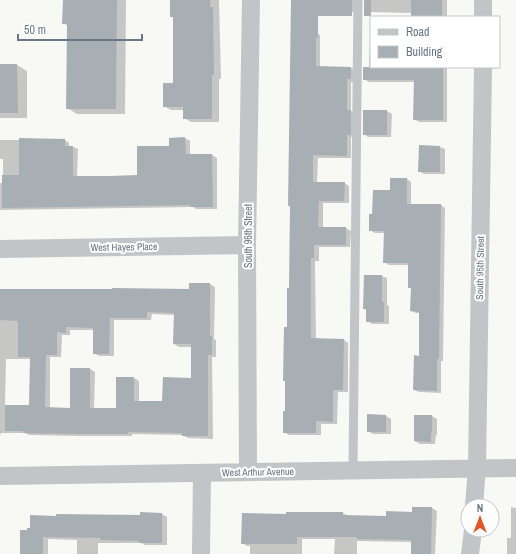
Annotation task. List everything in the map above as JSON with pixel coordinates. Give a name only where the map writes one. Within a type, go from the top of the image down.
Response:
[{"type":"street","name":"South 96th Street","points":[[248,472],[247,245],[251,0]]},
{"type":"street","points":[[483,16],[484,0]]},
{"type":"street","name":"South 95th Street","points":[[475,498],[477,468],[482,68]]},
{"type":"street","name":"West Hayes Place","points":[[0,249],[247,245]]},
{"type":"street","name":"West Arthur Avenue","points":[[0,476],[516,468]]},
{"type":"street","points":[[201,554],[202,473]]},
{"type":"street","points":[[470,554],[472,538]]},
{"type":"lane","points":[[353,471],[358,0]]},
{"type":"building","points":[[63,0],[117,0],[116,109],[66,109],[67,24],[62,24]]},
{"type":"building","points":[[170,0],[210,0],[210,7],[213,7],[214,75],[212,75],[212,119],[183,119],[183,107],[163,107],[163,83],[173,83],[173,17],[170,17]]},
{"type":"building","points":[[291,0],[352,0],[352,16],[318,16],[318,38],[316,38],[316,66],[351,67],[351,79],[347,79],[347,110],[351,110],[351,135],[347,135],[347,156],[313,155],[313,182],[345,182],[344,201],[319,201],[318,227],[346,227],[346,245],[314,245],[314,258],[311,258],[311,338],[344,339],[343,390],[333,390],[333,422],[316,421],[316,433],[283,433],[283,411],[285,411],[285,381],[283,381],[284,327],[287,327],[287,288],[289,288],[290,206],[288,206]]},
{"type":"building","points":[[364,0],[371,0],[371,16],[364,16]]},
{"type":"building","points":[[411,0],[442,0],[442,16],[411,16]]},
{"type":"building","points":[[0,64],[17,64],[18,113],[0,113]]},
{"type":"building","points":[[363,67],[443,68],[443,120],[413,120],[414,80],[363,80]]},
{"type":"building","points":[[363,110],[387,110],[387,135],[363,135]]},
{"type":"building","points":[[185,137],[186,154],[212,154],[213,207],[190,207],[190,205],[2,208],[2,175],[19,175],[19,138],[65,139],[65,146],[73,146],[73,176],[110,176],[137,175],[137,146],[169,146],[169,138]]},
{"type":"building","points":[[419,145],[440,146],[440,172],[418,172]]},
{"type":"building","points":[[390,178],[407,178],[407,204],[441,204],[439,359],[437,359],[437,391],[413,390],[414,355],[419,356],[419,312],[410,311],[411,288],[408,288],[408,263],[383,263],[384,231],[369,231],[369,214],[372,214],[373,190],[390,190]]},
{"type":"building","points":[[364,275],[382,275],[384,322],[366,322],[366,309],[363,309]]},
{"type":"building","points":[[189,283],[210,283],[210,336],[212,336],[212,355],[208,355],[208,436],[182,436],[182,433],[128,432],[128,434],[74,434],[23,433],[23,431],[5,431],[5,405],[29,405],[30,357],[18,357],[18,321],[0,320],[0,289],[189,289]],"holes":[[[147,312],[174,313],[173,344],[191,344],[191,378],[163,377],[162,401],[134,401],[134,377],[116,377],[116,408],[90,408],[90,368],[70,368],[70,408],[45,407],[46,355],[57,355],[57,332],[66,333],[66,327],[93,328],[93,354],[109,354],[110,318],[147,318]]]},
{"type":"building","points":[[367,414],[386,415],[386,432],[367,432]]},
{"type":"building","points":[[414,415],[432,415],[431,442],[414,441]]},
{"type":"building","points":[[412,507],[432,507],[431,554],[411,554],[411,540],[357,539],[357,537],[297,537],[297,544],[241,544],[242,513],[286,514],[286,512],[343,512],[343,515],[386,516],[386,511],[412,512]]},
{"type":"building","points":[[140,512],[162,513],[162,543],[100,540],[100,538],[43,537],[43,554],[20,554],[20,530],[27,530],[27,528],[30,528],[30,515],[140,515]]}]
